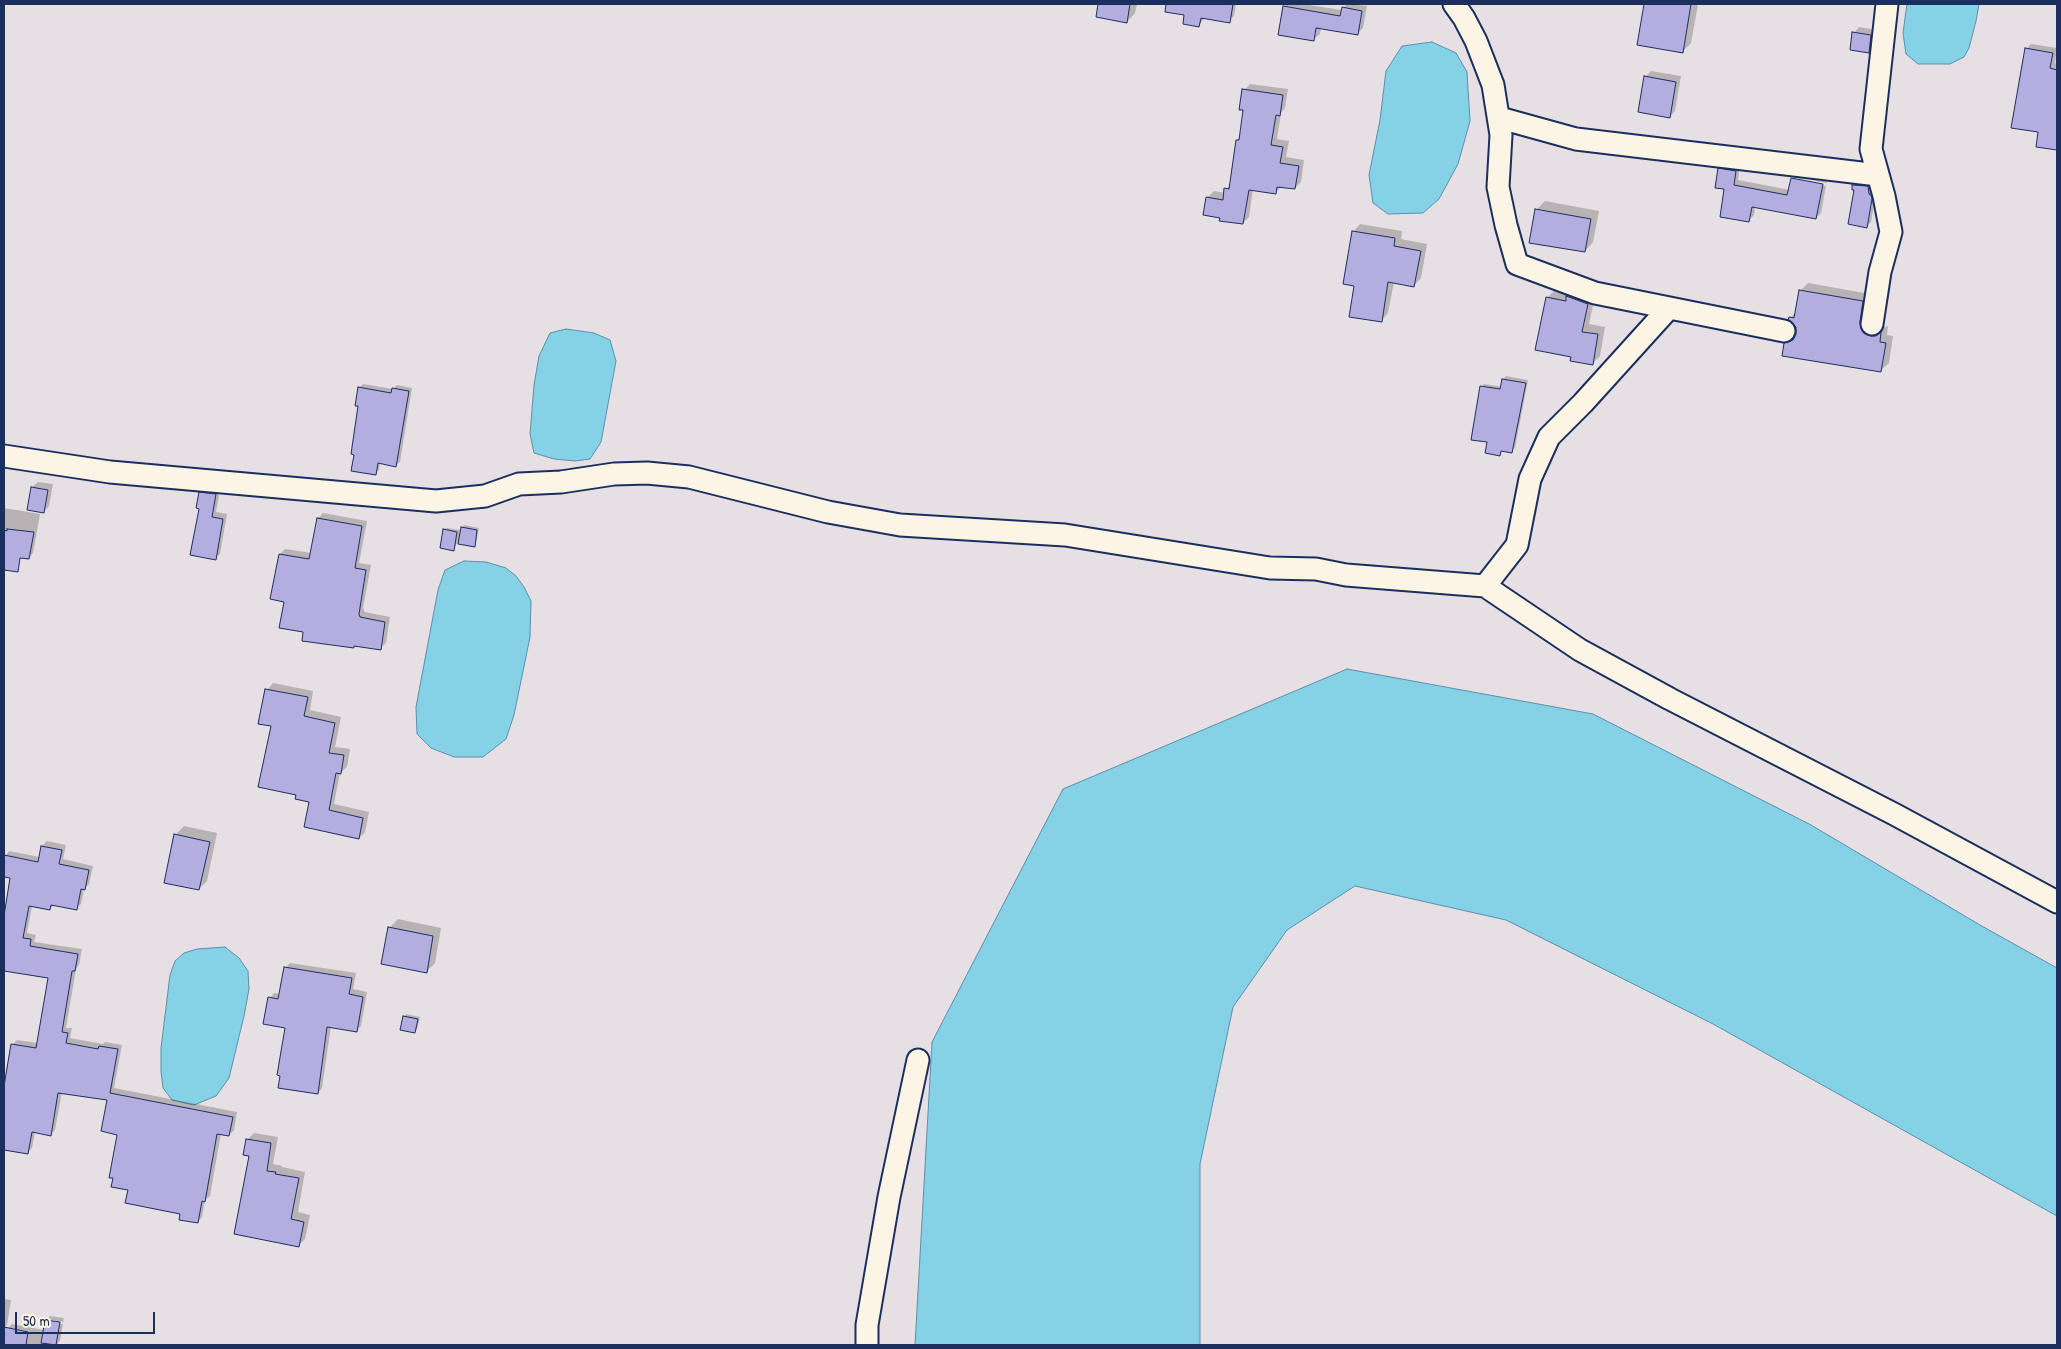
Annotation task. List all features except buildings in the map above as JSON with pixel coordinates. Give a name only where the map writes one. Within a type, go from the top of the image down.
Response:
[{"type":"street","points":[[1454,4],[1476,41],[1493,85],[1500,118],[1501,135],[1498,187],[1517,264],[1595,294],[1784,331]]},
{"type":"street","points":[[1872,324],[1880,272],[1891,232],[1872,149],[1886,4]]},
{"type":"street","points":[[1500,118],[1576,139],[1878,175]]},
{"type":"street","points":[[1485,586],[1517,545],[1530,480],[1549,437],[1583,403],[1669,308]]},
{"type":"street","points":[[4,456],[110,472],[436,501],[485,496],[519,484],[561,482],[614,474],[647,472],[688,477],[828,512],[900,525],[1065,535],[1270,568],[1316,569],[1346,575],[1485,586],[1597,659],[1670,699],[1894,814],[2057,902]]},
{"type":"street","points":[[867,1345],[867,1325],[889,1197],[918,1060]]},
{"type":"water","points":[[1907,4],[1979,4],[1969,48],[1964,57],[1950,64],[1918,64],[1906,54],[1903,33]]},
{"type":"water","points":[[1432,42],[1456,53],[1467,72],[1470,121],[1458,164],[1439,199],[1423,213],[1388,214],[1373,203],[1369,175],[1380,120],[1386,71],[1402,46]]},
{"type":"water","points":[[566,329],[594,333],[610,340],[616,361],[601,442],[590,459],[575,461],[554,459],[534,453],[530,434],[534,385],[539,356],[550,333]]},
{"type":"water","points":[[464,561],[486,562],[506,568],[516,576],[531,601],[530,637],[514,715],[506,739],[483,757],[454,757],[431,748],[417,734],[416,707],[438,590],[445,570]]},
{"type":"water","points":[[1347,669],[1593,714],[1811,825],[1980,925],[2057,968],[2057,1216],[1713,1024],[1506,920],[1355,886],[1287,930],[1233,1007],[1200,1164],[1200,1345],[915,1345],[932,1042],[1063,789]]},
{"type":"water","points":[[225,947],[239,958],[248,971],[249,989],[229,1078],[216,1096],[194,1105],[172,1100],[163,1088],[161,1071],[161,1048],[170,975],[175,961],[184,953],[197,949]]}]
